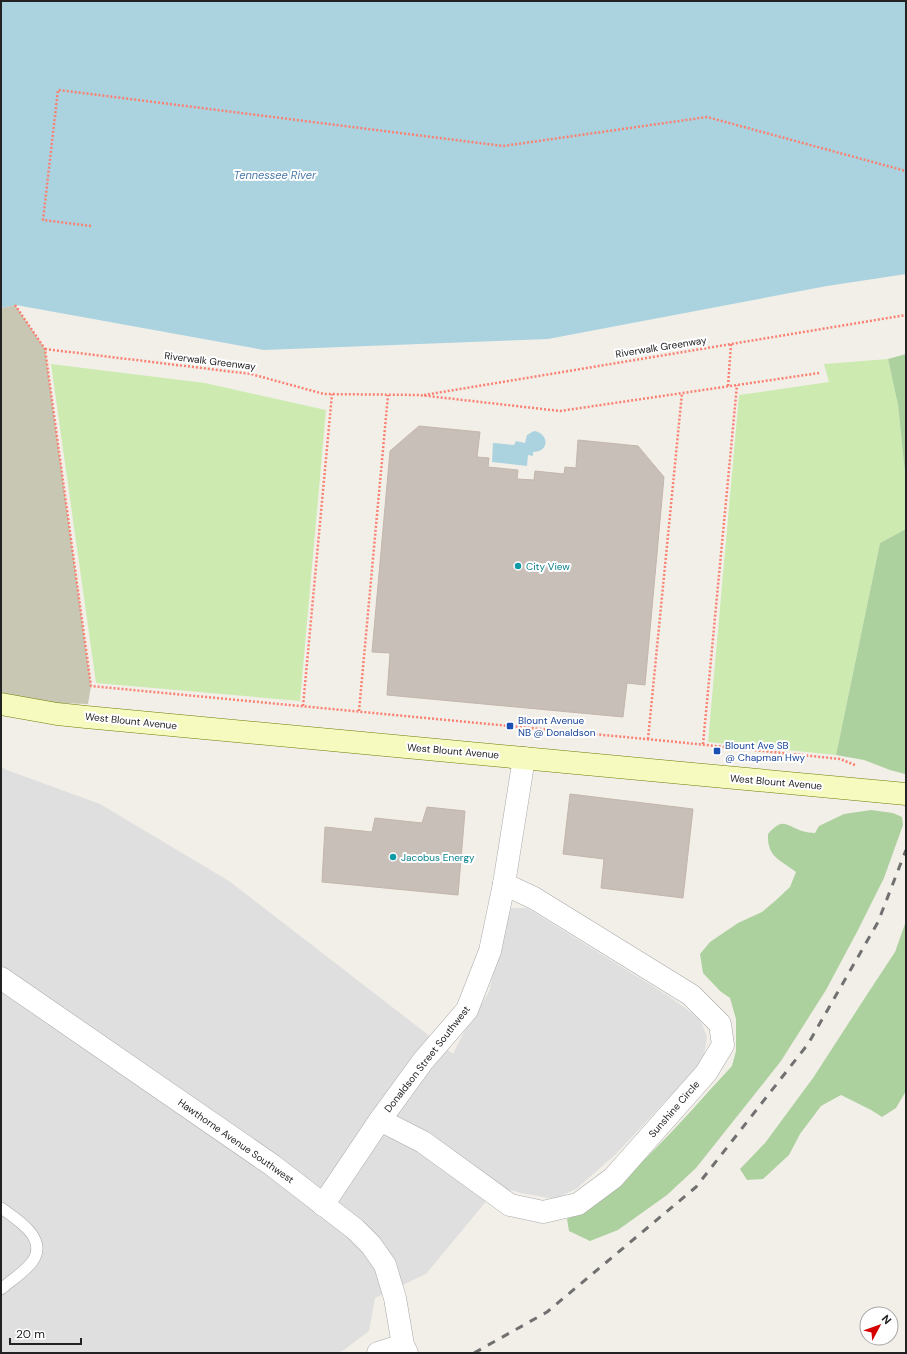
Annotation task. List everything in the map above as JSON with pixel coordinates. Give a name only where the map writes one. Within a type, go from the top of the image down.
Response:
[{"type":"street","name":"West Blount Avenue","points":[[1,704],[57,714],[906,794]]},
{"type":"street","name":"Donaldson Street Southwest","points":[[323,1205],[380,1120],[423,1061],[467,1010],[490,951],[504,884],[524,758]]},
{"type":"street","name":"Sunshine Circle","points":[[380,1120],[423,1142],[510,1205],[543,1212],[578,1204],[613,1178],[706,1073],[723,1045],[720,1024],[691,995],[534,898],[504,884]]},
{"type":"street","name":"Hawthorne Avenue Southwest","points":[[1,978],[272,1165],[355,1229],[371,1245],[385,1265],[396,1298],[405,1349]]},
{"type":"street","points":[[378,1353],[405,1349]]},
{"type":"lane","points":[[1,1208],[23,1223],[36,1239],[36,1255],[31,1264],[1,1289]]},
{"type":"path","points":[[90,226],[44,220],[58,90],[503,146],[707,117],[906,171]]},
{"type":"path","points":[[16,305],[45,349],[91,686],[703,744],[840,759],[862,767]]},
{"type":"path","name":"Riverwalk Greenway","points":[[419,395],[906,315]]},
{"type":"path","points":[[728,386],[731,344]]},
{"type":"path","name":"Riverwalk Greenway","points":[[45,349],[251,374],[324,394],[419,395],[560,410],[819,373]]},
{"type":"path","points":[[703,744],[737,385]]},
{"type":"path","points":[[648,739],[682,393]]},
{"type":"path","points":[[303,706],[332,394]]},
{"type":"path","points":[[359,711],[388,395]]},
{"type":"shaded area","points":[[15,305],[45,349],[91,686],[88,704],[1,701],[1,308]]},
{"type":"shaded area","points":[[1,767],[100,804],[229,881],[453,1054],[466,1028],[489,992],[504,927],[511,908],[527,908],[670,997],[700,1019],[707,1037],[703,1061],[616,1154],[576,1189],[554,1199],[498,1187],[426,1274],[375,1298],[369,1331],[344,1350],[336,1353],[1,1353]]},
{"type":"green space","points":[[906,354],[906,483],[898,405],[888,359]]},
{"type":"green space","points":[[888,359],[898,405],[906,483],[906,529],[880,543],[836,755],[708,742],[739,395],[829,382],[824,364]]},
{"type":"green space","points":[[51,364],[205,383],[326,410],[300,701],[96,683]]},
{"type":"green space","points":[[906,529],[905,774],[864,760],[836,755],[880,543]]},
{"type":"green space","points":[[871,810],[893,813],[902,817],[903,825],[884,878],[826,990],[781,1061],[696,1168],[667,1195],[618,1230],[590,1241],[569,1231],[567,1219],[598,1201],[626,1177],[667,1137],[732,1066],[736,1051],[736,1019],[730,998],[720,991],[703,973],[700,954],[710,942],[738,923],[762,912],[790,887],[796,872],[775,857],[772,853],[768,842],[768,834],[781,824],[788,825],[802,831],[815,833],[819,826],[844,814]]},
{"type":"green space","points":[[906,921],[906,1091],[896,1108],[882,1117],[841,1095],[821,1106],[800,1134],[789,1155],[763,1179],[747,1180],[740,1169],[765,1143],[813,1078],[895,952]]},
{"type":"water","name":"Tennessee River","points":[[1,1],[906,1],[906,274],[827,286],[548,339],[264,350],[16,305],[1,308]]},
{"type":"water","points":[[534,431],[543,435],[546,442],[542,449],[533,452],[533,456],[528,455],[527,466],[492,462],[493,443],[514,445],[516,441],[525,443],[527,435]]},
{"type":"building","name":"City View","points":[[419,426],[480,432],[477,457],[489,458],[488,467],[518,470],[517,479],[534,480],[535,471],[564,474],[565,467],[576,468],[578,440],[638,446],[664,477],[645,685],[627,683],[623,717],[387,695],[390,653],[372,652],[390,451]]},
{"type":"building","points":[[570,794],[693,809],[683,898],[601,888],[604,859],[563,854]]},
{"type":"building","name":"Jacobus Energy","points":[[427,807],[465,811],[458,895],[322,882],[325,827],[372,832],[375,818],[422,823]]},
{"type":"railway","points":[[474,1353],[547,1312],[696,1187],[808,1044],[878,922],[906,850]]},
{"type":"place","name":"City View","points":[[518,566]]},
{"type":"place","name":"Blount Avenue NB @ Donaldson","points":[[510,726]]},
{"type":"place","name":"Blount Ave SB @ Chapman Hwy","points":[[717,751]]},
{"type":"place","name":"Jacobus Energy","points":[[393,857]]}]
